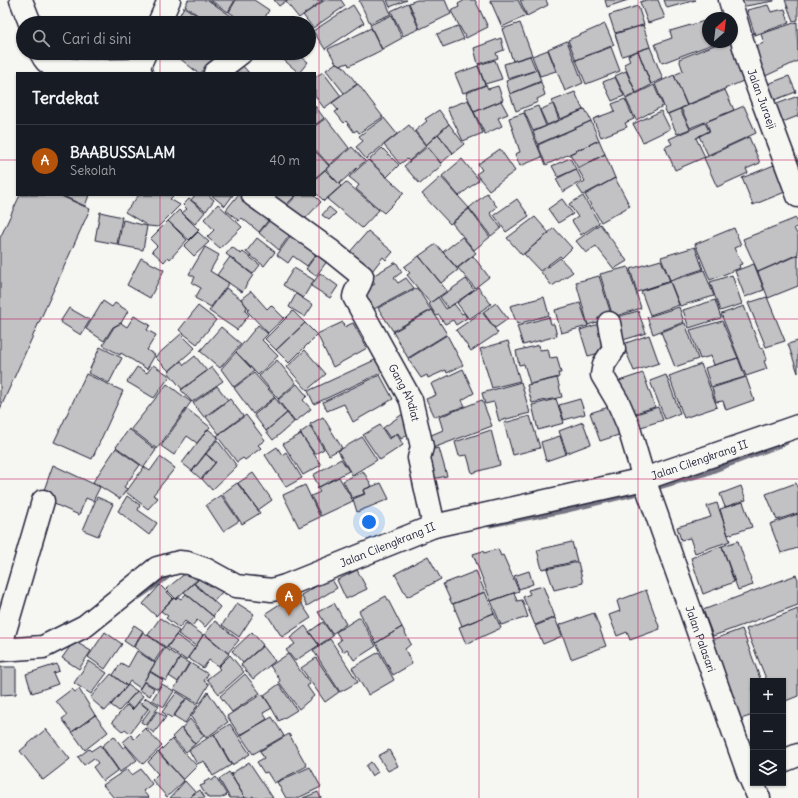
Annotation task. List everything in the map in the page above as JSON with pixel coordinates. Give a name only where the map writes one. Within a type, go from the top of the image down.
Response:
[{"type":"street","points":[[21,0],[27,16]]},
{"type":"street","points":[[162,16],[169,0]]},
{"type":"street","name":"Jalan Juraeji","points":[[730,0],[750,67],[798,196]]},
{"type":"street","points":[[46,60],[54,66],[79,70],[141,66]]},
{"type":"street","points":[[216,72],[232,60]]},
{"type":"street","name":"Gang Ahdiat","points":[[254,196],[362,276],[362,281],[355,291],[354,297],[411,400],[422,447],[419,458],[434,526]]},
{"type":"street","name":"Jalan Palasari","points":[[609,323],[614,349],[604,364],[602,375],[618,402],[628,425],[644,479],[750,769]]},
{"type":"street","name":"Jalan Cilengkrang II","points":[[0,649],[43,647],[85,626],[157,568],[179,562],[188,563],[205,569],[236,586],[272,590],[434,526],[644,479],[798,426]]},
{"type":"street","points":[[0,649],[43,501]]},
{"type":"street","points":[[786,760],[798,755]]},
{"type":"street","name":"Jalan Palasari","points":[[755,786],[759,798]]},
{"type":"building","points":[[188,0],[208,0],[231,16],[199,16],[185,6]]},
{"type":"building","points":[[210,0],[235,0],[228,12]]},
{"type":"building","points":[[236,0],[254,0],[269,10],[266,16],[235,16],[229,12]]},
{"type":"building","points":[[274,0],[287,0],[279,6]]},
{"type":"building","points":[[289,0],[323,0],[302,16],[297,16],[286,2]]},
{"type":"building","points":[[325,0],[341,0],[345,6],[316,26],[316,16],[303,15]]},
{"type":"building","points":[[385,0],[391,14],[370,23],[359,1]]},
{"type":"building","points":[[387,0],[407,0],[390,7]]},
{"type":"building","points":[[417,0],[445,0],[451,14],[420,29],[409,3]]},
{"type":"building","points":[[465,0],[475,0],[488,27],[466,38],[451,11],[459,7],[458,4]]},
{"type":"building","points":[[490,0],[518,0],[526,16],[502,27]]},
{"type":"building","points":[[520,0],[546,0],[548,5],[527,16]]},
{"type":"building","points":[[605,0],[628,0],[607,7]]},
{"type":"building","points":[[646,0],[658,0],[665,18],[648,23],[640,2]]},
{"type":"building","points":[[664,0],[696,0],[667,8]]},
{"type":"building","points":[[739,0],[774,0],[774,1],[740,7]]},
{"type":"building","points":[[785,0],[798,0],[798,20],[793,21]]},
{"type":"building","points":[[408,3],[419,29],[403,36],[391,11]]},
{"type":"building","points":[[353,5],[364,23],[325,49],[316,36],[316,29]]},
{"type":"building","points":[[768,5],[771,12],[785,9],[789,23],[755,35],[747,10]]},
{"type":"building","points":[[638,6],[644,25],[615,33],[609,15]]},
{"type":"building","points":[[184,7],[198,16],[179,16]]},
{"type":"building","points":[[392,15],[402,38],[382,49],[370,25]]},
{"type":"building","points":[[702,22],[702,48],[662,63],[655,44],[672,38],[670,31]]},
{"type":"building","points":[[797,22],[798,61],[761,78],[750,48],[764,43],[761,34]]},
{"type":"building","points":[[520,23],[532,55],[513,61],[502,29]]},
{"type":"building","points":[[605,24],[614,45],[576,60],[568,40]]},
{"type":"building","points":[[643,25],[650,47],[622,56],[615,34]]},
{"type":"building","points":[[458,26],[464,39],[443,47],[437,34]]},
{"type":"building","points":[[371,28],[382,50],[349,66],[348,63],[342,65],[336,63],[328,49]]},
{"type":"building","points":[[501,38],[504,50],[496,53],[498,58],[478,64],[474,48]]},
{"type":"building","points":[[567,41],[583,83],[565,91],[548,49]]},
{"type":"building","points":[[611,47],[620,71],[586,84],[576,60]]},
{"type":"building","points":[[650,47],[663,79],[651,84],[638,51]]},
{"type":"building","points":[[707,48],[732,48],[743,81],[687,105],[674,75],[683,71],[679,59]]},
{"type":"building","points":[[548,50],[556,71],[540,76],[532,56]]},
{"type":"building","points":[[638,51],[651,85],[636,93],[624,64],[630,61],[628,55]]},
{"type":"building","points":[[530,56],[536,70],[508,79],[504,64]]},
{"type":"building","points":[[182,60],[212,60],[202,72],[197,72]]},
{"type":"building","points":[[238,60],[248,72],[230,72]]},
{"type":"building","points":[[284,60],[305,60],[308,62],[300,72]]},
{"type":"building","points":[[495,60],[502,79],[485,84],[478,65]]},
{"type":"building","points":[[336,63],[343,66],[357,84],[344,93],[326,70]]},
{"type":"building","points":[[478,66],[485,85],[463,93],[455,74]]},
{"type":"building","points":[[537,70],[541,81],[510,94],[506,81]]},
{"type":"building","points":[[626,71],[636,93],[626,98],[615,76]]},
{"type":"building","points":[[323,72],[341,96],[324,108],[316,97],[316,76]]},
{"type":"building","points":[[674,75],[687,106],[667,114],[655,84]]},
{"type":"building","points":[[789,76],[796,92],[766,103],[760,87]]},
{"type":"building","points":[[615,77],[624,96],[612,101],[603,82]]},
{"type":"building","points":[[541,82],[545,95],[537,99],[538,102],[516,111],[510,94]]},
{"type":"building","points":[[358,84],[383,117],[359,133],[357,130],[354,132],[346,121],[344,123],[335,112],[338,110],[332,103]]},
{"type":"building","points":[[486,85],[488,89],[498,86],[503,100],[474,112],[466,93]]},
{"type":"building","points":[[654,85],[663,106],[636,120],[626,99]]},
{"type":"building","points":[[725,90],[734,110],[690,128],[681,108]]},
{"type":"building","points":[[575,92],[583,110],[560,119],[552,101]]},
{"type":"building","points":[[798,96],[798,116],[775,125],[769,107]]},
{"type":"building","points":[[625,99],[634,119],[625,123],[627,127],[601,137],[593,119],[615,111],[612,104]]},
{"type":"building","points":[[468,100],[483,133],[463,141],[447,108]]},
{"type":"building","points":[[501,101],[508,114],[498,118],[502,126],[485,134],[474,112]]},
{"type":"building","points":[[553,104],[559,120],[547,125],[540,110]]},
{"type":"building","points":[[538,106],[546,126],[533,131],[524,111]]},
{"type":"building","points":[[744,106],[756,133],[708,155],[699,136],[710,131],[706,122]]},
{"type":"building","points":[[316,107],[324,118],[316,124]]},
{"type":"building","points":[[585,109],[591,121],[538,144],[533,132]]},
{"type":"building","points":[[680,109],[690,129],[677,134],[668,114]]},
{"type":"building","points":[[439,110],[449,124],[426,145],[415,131],[427,121],[425,119]]},
{"type":"building","points":[[661,111],[670,129],[643,142],[633,124]]},
{"type":"building","points":[[524,113],[542,157],[520,166],[515,154],[520,152],[509,118]]},
{"type":"building","points":[[326,118],[349,148],[329,165],[316,150],[316,125]]},
{"type":"building","points":[[384,118],[397,134],[366,159],[356,147],[363,141],[359,136]]},
{"type":"building","points":[[591,121],[599,140],[546,165],[538,145]]},
{"type":"building","points":[[705,123],[709,131],[696,138],[705,157],[675,170],[665,147],[672,144],[669,139]]},
{"type":"building","points":[[449,124],[464,144],[453,153],[438,134]]},
{"type":"building","points":[[409,125],[426,146],[409,161],[407,159],[400,164],[384,145]]},
{"type":"building","points":[[438,134],[453,153],[441,163],[426,145]]},
{"type":"building","points":[[749,137],[760,163],[746,169],[748,173],[717,187],[704,158]]},
{"type":"building","points":[[599,140],[605,154],[578,168],[570,154]]},
{"type":"building","points":[[352,147],[365,161],[339,184],[326,169]]},
{"type":"building","points":[[427,147],[442,165],[420,184],[404,166]]},
{"type":"building","points":[[382,148],[399,165],[387,177],[369,160]]},
{"type":"building","points":[[500,149],[515,171],[489,190],[476,174],[482,170],[478,164]]},
{"type":"building","points":[[316,152],[329,166],[316,177]]},
{"type":"building","points":[[605,154],[615,178],[583,195],[577,186],[585,181],[578,169]]},
{"type":"building","points":[[570,158],[576,169],[558,177],[552,166]]},
{"type":"building","points":[[462,159],[479,180],[459,196],[442,176]]},
{"type":"building","points":[[368,160],[404,193],[384,213],[356,189],[359,185],[349,177]]},
{"type":"building","points":[[774,165],[785,192],[753,205],[742,178]]},
{"type":"building","points":[[576,169],[582,181],[563,192],[556,179]]},
{"type":"building","points":[[325,170],[341,186],[324,201],[316,193],[316,178]]},
{"type":"building","points":[[441,177],[469,208],[450,224],[422,194]]},
{"type":"building","points":[[615,178],[630,206],[601,222],[585,195]]},
{"type":"building","points":[[346,182],[379,210],[362,228],[327,199]]},
{"type":"building","points":[[487,193],[497,207],[490,213],[501,228],[491,236],[469,208]]},
{"type":"building","points":[[20,196],[61,196],[90,209],[0,409],[0,238]]},
{"type":"building","points":[[63,196],[89,196],[85,206]]},
{"type":"building","points":[[138,196],[173,196],[170,199],[180,205],[158,227],[148,226],[125,212]]},
{"type":"building","points":[[194,196],[209,196],[214,200],[206,211],[191,200]]},
{"type":"building","points":[[212,196],[232,196],[225,206]]},
{"type":"building","points":[[237,196],[251,196],[274,213],[259,232],[242,218],[239,221],[226,210]]},
{"type":"building","points":[[270,196],[295,196],[280,211]]},
{"type":"building","points":[[296,196],[315,196],[321,202],[301,223],[285,208]]},
{"type":"building","points":[[583,196],[599,223],[581,235],[572,221],[578,217],[569,204]]},
{"type":"building","points":[[189,199],[205,212],[195,224],[182,213],[187,209],[183,205]]},
{"type":"building","points":[[517,199],[529,216],[506,232],[494,215]]},
{"type":"building","points":[[562,199],[573,214],[558,223],[548,209]]},
{"type":"building","points":[[218,204],[242,227],[220,248],[207,237],[214,230],[204,219]]},
{"type":"building","points":[[329,207],[336,213],[329,220],[322,215]]},
{"type":"building","points":[[469,209],[490,237],[474,250],[452,223]]},
{"type":"building","points":[[179,210],[199,230],[189,240],[168,221]]},
{"type":"building","points":[[100,212],[122,217],[117,244],[95,240]]},
{"type":"building","points":[[275,214],[294,229],[279,250],[259,233]]},
{"type":"building","points":[[535,217],[549,233],[522,255],[507,238]]},
{"type":"building","points":[[796,218],[798,227],[794,228],[798,236],[798,254],[758,272],[743,239]]},
{"type":"building","points":[[123,220],[147,226],[143,250],[118,245]]},
{"type":"building","points":[[168,221],[187,240],[170,259],[168,257],[164,262],[152,251],[157,246],[150,239]]},
{"type":"building","points":[[600,224],[627,261],[614,269],[596,246],[586,253],[576,241]]},
{"type":"building","points":[[554,228],[572,248],[562,258],[560,256],[540,271],[524,254]]},
{"type":"building","points":[[734,228],[741,245],[734,248],[742,264],[739,265],[740,268],[710,280],[695,244]]},
{"type":"building","points":[[295,230],[320,249],[307,266],[293,256],[288,263],[277,255]]},
{"type":"building","points":[[368,231],[393,252],[386,260],[383,257],[369,275],[349,253]]},
{"type":"building","points":[[198,232],[209,242],[194,256],[184,246]]},
{"type":"building","points":[[462,237],[476,253],[457,268],[443,252]]},
{"type":"building","points":[[257,238],[275,252],[264,266],[246,252]]},
{"type":"building","points":[[436,244],[458,270],[441,283],[419,256]]},
{"type":"building","points":[[205,247],[219,255],[210,271],[229,283],[211,307],[195,298],[201,288],[192,283],[195,277],[189,274]]},
{"type":"building","points":[[232,247],[241,254],[243,252],[260,265],[253,274],[226,254]]},
{"type":"building","points":[[695,247],[703,269],[670,280],[661,257]]},
{"type":"building","points":[[320,249],[331,256],[316,276],[306,269]]},
{"type":"building","points":[[798,255],[798,286],[768,298],[758,272]]},
{"type":"building","points":[[419,256],[447,291],[430,303],[407,275],[410,273],[404,267]]},
{"type":"building","points":[[473,256],[489,277],[475,288],[458,268]]},
{"type":"building","points":[[230,257],[253,275],[242,292],[217,275]]},
{"type":"building","points":[[141,258],[164,270],[150,298],[127,285]]},
{"type":"building","points":[[560,258],[573,272],[552,286],[541,272]]},
{"type":"building","points":[[661,260],[670,281],[637,292],[630,269]]},
{"type":"building","points":[[396,262],[402,272],[394,278],[398,283],[406,278],[414,288],[372,310],[360,292],[375,284],[371,277]]},
{"type":"building","points":[[754,264],[764,290],[745,297],[735,271]]},
{"type":"building","points":[[628,267],[641,308],[613,317],[600,274]]},
{"type":"building","points":[[294,268],[314,280],[303,298],[283,285]]},
{"type":"building","points":[[704,270],[714,296],[680,306],[670,281]]},
{"type":"building","points":[[320,273],[338,286],[330,298],[311,286]]},
{"type":"building","points":[[732,275],[742,304],[720,311],[710,282]]},
{"type":"building","points":[[599,276],[612,317],[588,325],[576,282]]},
{"type":"building","points":[[466,279],[474,290],[448,308],[440,297]]},
{"type":"building","points":[[670,282],[679,305],[650,315],[641,291]]},
{"type":"building","points":[[478,287],[491,304],[469,319],[457,303]]},
{"type":"building","points":[[226,288],[241,299],[247,307],[245,311],[249,315],[237,330],[209,311]]},
{"type":"building","points":[[417,288],[431,310],[393,331],[378,308]]},
{"type":"building","points":[[251,291],[267,309],[271,305],[284,318],[268,333],[247,311],[249,309],[241,299]]},
{"type":"building","points":[[296,294],[313,305],[305,317],[289,307]]},
{"type":"building","points":[[438,297],[446,309],[454,304],[462,314],[464,313],[467,318],[456,325],[453,320],[445,324],[439,315],[436,316],[429,304]]},
{"type":"building","points":[[544,297],[549,315],[517,324],[510,306]]},
{"type":"building","points":[[767,297],[785,341],[766,347],[748,303]]},
{"type":"building","points":[[715,300],[721,318],[689,328],[683,310]]},
{"type":"building","points":[[103,301],[112,307],[115,303],[128,311],[121,323],[113,327],[104,341],[86,329]]},
{"type":"building","points":[[496,303],[508,319],[495,328],[483,312]]},
{"type":"building","points":[[580,303],[588,326],[561,333],[555,310]]},
{"type":"building","points":[[198,306],[216,320],[197,344],[179,330]]},
{"type":"building","points":[[744,306],[760,348],[763,347],[767,360],[764,361],[767,369],[746,376],[721,314]]},
{"type":"building","points":[[679,307],[684,322],[653,334],[647,317]]},
{"type":"building","points":[[69,308],[90,320],[81,335],[60,322]]},
{"type":"building","points":[[432,310],[447,334],[408,358],[393,332]]},
{"type":"building","points":[[293,311],[305,323],[276,350],[265,339]]},
{"type":"building","points":[[638,311],[646,333],[620,341],[613,318]]},
{"type":"building","points":[[482,312],[498,333],[471,351],[456,330]]},
{"type":"building","points":[[134,316],[150,325],[147,330],[156,335],[147,350],[155,355],[147,369],[121,353],[120,355],[103,345],[114,327],[121,323],[127,327]]},
{"type":"building","points":[[549,317],[551,324],[554,324],[557,336],[523,345],[517,326]]},
{"type":"building","points":[[722,321],[738,358],[714,365],[711,356],[700,359],[690,330]]},
{"type":"building","points":[[343,322],[344,327],[353,323],[367,348],[333,367],[317,334]]},
{"type":"building","points":[[305,323],[317,335],[289,363],[276,350]]},
{"type":"building","points":[[602,323],[611,350],[588,356],[580,330]]},
{"type":"building","points":[[685,323],[698,359],[675,367],[661,332]]},
{"type":"building","points":[[258,325],[268,334],[262,340],[278,356],[258,375],[236,352]]},
{"type":"building","points":[[221,327],[241,344],[220,368],[200,351]]},
{"type":"building","points":[[181,334],[195,348],[169,371],[155,357]]},
{"type":"building","points":[[447,335],[463,365],[447,373],[446,370],[428,378],[427,375],[421,378],[408,359]]},
{"type":"building","points":[[649,335],[659,363],[634,371],[623,344]]},
{"type":"building","points":[[508,341],[520,381],[492,388],[480,349]]},
{"type":"building","points":[[798,341],[798,373],[788,344]]},
{"type":"building","points":[[539,345],[540,350],[548,349],[550,358],[557,357],[561,373],[558,373],[559,377],[530,384],[524,364],[519,365],[516,351]]},
{"type":"building","points":[[100,347],[122,358],[109,383],[88,373]]},
{"type":"building","points":[[305,350],[326,374],[307,390],[287,367]]},
{"type":"building","points":[[236,352],[254,371],[234,387],[221,369]]},
{"type":"building","points":[[195,356],[207,371],[182,389],[168,372],[181,361],[184,365]]},
{"type":"building","points":[[738,358],[745,377],[711,387],[705,368]]},
{"type":"building","points":[[377,359],[383,372],[314,404],[308,391]]},
{"type":"building","points":[[277,360],[296,383],[278,399],[259,376]]},
{"type":"building","points":[[701,364],[717,407],[684,418],[669,376]]},
{"type":"building","points":[[153,365],[170,376],[154,398],[127,382],[137,367],[147,373]]},
{"type":"building","points":[[212,367],[223,381],[192,402],[181,390]]},
{"type":"building","points":[[463,369],[474,393],[462,400],[465,406],[435,417],[426,399],[436,395],[431,384]]},
{"type":"building","points":[[254,373],[275,397],[253,414],[234,388]]},
{"type":"building","points":[[643,373],[655,407],[626,416],[613,383]]},
{"type":"building","points":[[86,374],[123,391],[92,459],[54,442]]},
{"type":"building","points":[[380,375],[393,399],[353,422],[344,404],[327,411],[323,402]]},
{"type":"building","points":[[666,375],[680,413],[665,419],[650,381]]},
{"type":"building","points":[[746,377],[754,400],[726,410],[723,401],[716,402],[712,388]]},
{"type":"building","points":[[557,378],[562,397],[532,403],[527,385]]},
{"type":"building","points":[[521,382],[530,413],[499,421],[494,402],[485,404],[482,393]]},
{"type":"building","points":[[167,384],[191,402],[157,449],[131,429]]},
{"type":"building","points":[[297,384],[307,396],[303,400],[311,409],[295,422],[278,400]]},
{"type":"building","points":[[217,386],[228,400],[204,417],[193,403]]},
{"type":"building","points":[[275,398],[287,413],[266,431],[254,415]]},
{"type":"building","points":[[230,399],[243,416],[219,434],[206,417]]},
{"type":"building","points":[[556,399],[564,423],[538,430],[532,405]]},
{"type":"building","points":[[580,399],[585,414],[564,420],[559,405]]},
{"type":"building","points":[[482,400],[492,426],[433,448],[429,436],[443,430],[439,417]]},
{"type":"building","points":[[618,404],[628,432],[600,441],[590,413]]},
{"type":"building","points":[[658,407],[663,420],[635,429],[630,416]]},
{"type":"building","points":[[187,409],[210,427],[197,443],[187,436],[174,455],[161,446]]},
{"type":"building","points":[[407,411],[413,432],[401,439],[398,433],[390,438],[383,428]]},
{"type":"building","points":[[287,413],[294,422],[273,440],[266,431]]},
{"type":"building","points":[[246,415],[265,440],[258,445],[261,448],[245,460],[243,458],[237,462],[217,436]]},
{"type":"building","points":[[530,416],[540,448],[513,455],[504,423]]},
{"type":"building","points":[[323,417],[342,448],[329,455],[310,424]]},
{"type":"building","points":[[583,422],[591,444],[567,453],[559,431]]},
{"type":"building","points":[[380,425],[389,439],[397,434],[403,445],[380,460],[363,435]]},
{"type":"building","points":[[310,426],[324,449],[315,454],[300,433]]},
{"type":"building","points":[[129,429],[156,450],[144,467],[116,447]]},
{"type":"building","points":[[208,429],[218,437],[192,471],[182,463]]},
{"type":"building","points":[[491,430],[500,465],[472,473],[467,455],[459,456],[455,442]]},
{"type":"building","points":[[301,434],[321,465],[303,475],[283,444]]},
{"type":"building","points":[[560,436],[566,454],[546,461],[541,442]]},
{"type":"building","points":[[362,437],[377,460],[352,475],[338,451]]},
{"type":"building","points":[[217,440],[237,466],[212,490],[202,479],[216,462],[206,454]]},
{"type":"building","points":[[277,447],[282,455],[286,452],[302,478],[286,487],[265,455]]},
{"type":"building","points":[[116,448],[140,465],[124,487],[127,489],[120,499],[93,482]]},
{"type":"building","points":[[439,448],[447,476],[432,479],[424,451]]},
{"type":"building","points":[[206,454],[215,463],[201,479],[192,471]]},
{"type":"building","points":[[160,457],[175,468],[153,495],[158,498],[148,509],[126,492],[144,467],[150,471]]},
{"type":"building","points":[[341,459],[349,471],[319,487],[313,475]]},
{"type":"building","points":[[53,465],[100,487],[93,501],[86,498],[79,515],[52,503],[54,498],[47,495],[48,492],[44,490]]},
{"type":"building","points":[[363,471],[372,486],[363,490],[364,494],[352,498],[343,481]]},
{"type":"building","points":[[253,473],[272,500],[258,510],[238,483]]},
{"type":"building","points":[[339,477],[353,501],[321,516],[311,496],[320,492],[317,488]]},
{"type":"building","points":[[237,483],[260,513],[242,524],[222,494]]},
{"type":"building","points":[[381,483],[389,499],[357,512],[353,499],[365,494],[363,490]]},
{"type":"building","points":[[796,483],[798,490],[798,513],[777,520],[766,494]]},
{"type":"building","points":[[305,485],[320,517],[299,527],[283,495]]},
{"type":"building","points":[[741,486],[746,500],[725,507],[720,494]]},
{"type":"building","points":[[221,495],[239,521],[223,531],[206,505]]},
{"type":"building","points":[[127,496],[140,505],[138,510],[157,523],[149,535],[118,511]]},
{"type":"building","points":[[97,497],[113,504],[98,536],[83,530]]},
{"type":"building","points":[[743,502],[752,527],[728,535],[720,509]]},
{"type":"building","points":[[717,503],[730,541],[695,553],[690,538],[681,540],[677,527],[711,517],[707,506]]},
{"type":"building","points":[[798,514],[798,548],[781,553],[770,524]]},
{"type":"building","points":[[738,541],[753,585],[738,590],[722,546]]},
{"type":"building","points":[[572,542],[577,561],[542,569],[537,550]]},
{"type":"building","points":[[722,546],[734,582],[703,594],[691,558]]},
{"type":"building","points":[[498,549],[501,556],[503,555],[519,591],[491,601],[473,554]]},
{"type":"building","points":[[428,556],[441,579],[407,597],[395,574]]},
{"type":"building","points":[[578,562],[583,583],[554,590],[547,569]]},
{"type":"building","points":[[192,568],[200,577],[176,599],[166,589]]},
{"type":"building","points":[[357,570],[367,589],[346,599],[337,580]]},
{"type":"building","points":[[476,571],[485,592],[452,604],[443,584]]},
{"type":"building","points":[[529,571],[533,584],[519,589],[514,576]]},
{"type":"building","points":[[205,573],[224,590],[214,601],[194,584]]},
{"type":"building","points":[[796,575],[798,579],[798,605],[713,636],[703,610]]},
{"type":"building","points":[[331,578],[337,588],[307,606],[301,595]]},
{"type":"building","points":[[194,583],[220,607],[213,616],[184,592]]},
{"type":"building","points":[[160,585],[173,598],[156,616],[143,604]]},
{"type":"building","points":[[543,586],[555,617],[535,625],[523,597],[530,594],[528,590]]},
{"type":"building","points":[[646,590],[660,629],[630,640],[627,632],[617,636],[609,615],[620,611],[617,601]]},
{"type":"building","points":[[485,592],[494,613],[462,626],[453,604]]},
{"type":"building","points":[[514,593],[517,601],[522,600],[528,617],[501,625],[491,601]]},
{"type":"building","points":[[186,594],[214,617],[205,627],[197,620],[192,626],[185,621],[179,628],[166,618],[168,616],[161,611],[174,598],[176,600],[178,597],[181,599]]},
{"type":"building","points":[[295,594],[311,618],[282,637],[266,613]]},
{"type":"building","points":[[386,596],[402,627],[376,643],[359,611]]},
{"type":"building","points":[[237,603],[254,614],[239,637],[222,625]]},
{"type":"building","points":[[334,603],[346,624],[332,634],[318,612]]},
{"type":"building","points":[[798,609],[798,696],[786,701],[786,678],[766,678],[746,629]]},
{"type":"building","points":[[494,613],[501,628],[466,644],[459,627]]},
{"type":"building","points":[[594,613],[606,646],[571,659],[559,625]]},
{"type":"building","points":[[360,617],[376,646],[354,660],[347,649],[343,652],[337,643],[341,640],[336,632]]},
{"type":"building","points":[[160,618],[179,631],[167,648],[148,635]]},
{"type":"building","points":[[555,618],[562,636],[543,644],[535,626]]},
{"type":"building","points":[[215,621],[239,640],[228,653],[205,634]]},
{"type":"building","points":[[323,622],[333,636],[319,645],[309,632]]},
{"type":"building","points":[[186,623],[203,635],[196,646],[178,634]]},
{"type":"building","points":[[134,625],[143,631],[133,647],[124,641]]},
{"type":"building","points":[[305,626],[319,645],[295,661],[286,650],[295,644],[290,638]]},
{"type":"building","points":[[402,627],[411,644],[405,649],[412,664],[393,675],[376,643]]},
{"type":"building","points":[[742,629],[760,678],[750,678],[750,716],[741,719],[712,640]]},
{"type":"building","points":[[105,632],[122,644],[105,669],[88,657]]},
{"type":"building","points":[[143,632],[164,647],[154,662],[134,647]]},
{"type":"building","points":[[252,632],[263,645],[243,663],[232,651]]},
{"type":"building","points":[[204,634],[229,654],[218,666],[209,660],[203,668],[188,658]]},
{"type":"building","points":[[176,635],[195,648],[186,660],[167,647]]},
{"type":"building","points":[[330,639],[358,682],[340,692],[313,650]]},
{"type":"building","points":[[74,641],[91,651],[79,669],[62,658]]},
{"type":"building","points":[[263,646],[275,661],[253,679],[241,665]]},
{"type":"building","points":[[165,648],[180,658],[166,681],[150,671]]},
{"type":"building","points":[[137,651],[155,663],[140,688],[130,681],[127,686],[113,675],[121,663],[128,667]]},
{"type":"building","points":[[379,652],[394,680],[368,695],[352,668]]},
{"type":"building","points":[[288,654],[310,684],[307,686],[314,696],[299,709],[279,682],[280,680],[270,666]]},
{"type":"building","points":[[230,655],[244,672],[219,694],[207,679],[220,669],[218,667]]},
{"type":"building","points":[[180,658],[189,663],[178,682],[169,676]]},
{"type":"building","points":[[316,658],[339,692],[325,702],[301,668]]},
{"type":"building","points":[[89,661],[107,673],[91,694],[74,683]]},
{"type":"building","points":[[190,663],[208,674],[204,681],[209,684],[198,703],[174,689]]},
{"type":"building","points":[[57,664],[59,671],[53,673],[58,684],[32,693],[26,674]]},
{"type":"building","points":[[1,667],[16,667],[16,694],[1,695]]},
{"type":"building","points":[[150,672],[163,680],[158,689],[144,681]]},
{"type":"building","points":[[111,674],[127,686],[105,711],[90,698]]},
{"type":"building","points":[[245,674],[260,693],[232,712],[220,696]]},
{"type":"building","points":[[144,682],[154,688],[150,696],[139,690]]},
{"type":"building","points":[[162,684],[174,691],[164,707],[152,700]]},
{"type":"building","points":[[279,684],[297,710],[279,721],[264,695]]},
{"type":"building","points":[[128,685],[137,691],[119,711],[111,705]]},
{"type":"building","points":[[72,689],[75,692],[79,689],[95,715],[72,732],[62,719],[67,715],[56,701]]},
{"type":"building","points":[[137,691],[143,696],[133,709],[126,703]]},
{"type":"building","points":[[177,692],[186,698],[172,718],[162,712]]},
{"type":"building","points":[[208,692],[228,722],[206,738],[191,717]]},
{"type":"building","points":[[262,694],[272,708],[263,713],[267,719],[240,736],[227,716]]},
{"type":"building","points":[[146,698],[159,706],[146,725],[141,722],[150,710],[141,703]]},
{"type":"building","points":[[187,698],[198,705],[185,723],[174,716]]},
{"type":"building","points":[[139,702],[148,709],[130,733],[125,729],[123,732],[112,722],[127,705],[132,710]]},
{"type":"building","points":[[157,711],[166,717],[154,733],[146,727]]},
{"type":"building","points":[[95,715],[108,732],[85,750],[72,732]]},
{"type":"building","points":[[272,717],[284,736],[253,754],[240,735]]},
{"type":"building","points":[[190,719],[204,736],[195,744],[182,728]]},
{"type":"building","points":[[230,724],[250,754],[232,765],[214,734]]},
{"type":"building","points":[[145,728],[162,746],[143,764],[123,742],[131,735],[134,739]]},
{"type":"building","points":[[181,728],[195,744],[186,752],[172,737]]},
{"type":"building","points":[[46,729],[70,759],[43,780],[20,751]]},
{"type":"building","points":[[214,734],[231,765],[213,776],[204,761],[197,764],[189,750]]},
{"type":"building","points":[[289,734],[307,766],[274,783],[267,772],[264,773],[257,762],[264,758],[260,751]]},
{"type":"building","points":[[114,736],[123,748],[126,746],[137,760],[120,772],[102,746]]},
{"type":"building","points":[[172,739],[197,766],[183,780],[159,752]]},
{"type":"building","points":[[100,745],[118,770],[103,781],[93,767],[98,763],[94,758],[84,765],[78,757],[89,749],[91,751]]},
{"type":"building","points":[[389,750],[398,766],[388,771],[378,756]]},
{"type":"building","points":[[158,752],[184,781],[167,797],[152,780],[158,774],[148,762]]},
{"type":"building","points":[[249,762],[273,798],[254,798],[253,796],[250,798],[245,798],[231,774]]},
{"type":"building","points":[[371,762],[378,772],[372,776],[366,766]]},
{"type":"building","points":[[310,767],[321,787],[298,798],[286,798],[277,782]]},
{"type":"building","points":[[127,769],[132,775],[141,769],[152,784],[143,791],[149,798],[114,798],[103,785]]},
{"type":"building","points":[[229,772],[245,798],[230,798],[219,779]]},
{"type":"building","points":[[216,777],[227,795],[221,798],[208,798],[200,786],[205,784],[204,782],[210,779],[211,781]]},
{"type":"building","points":[[185,781],[195,792],[189,798],[170,798]]},
{"type":"building","points":[[200,790],[205,798],[189,798],[191,796]]},
{"type":"building","points":[[318,792],[321,798],[303,798]]},
{"type":"waterway","points":[[649,489],[704,473],[785,442]]},
{"type":"waterway","points":[[490,524],[563,510],[646,490]]},
{"type":"waterway","points":[[139,596],[173,572]]},
{"type":"place","name":"BAABUSSALAM","points":[[289,616]]}]
